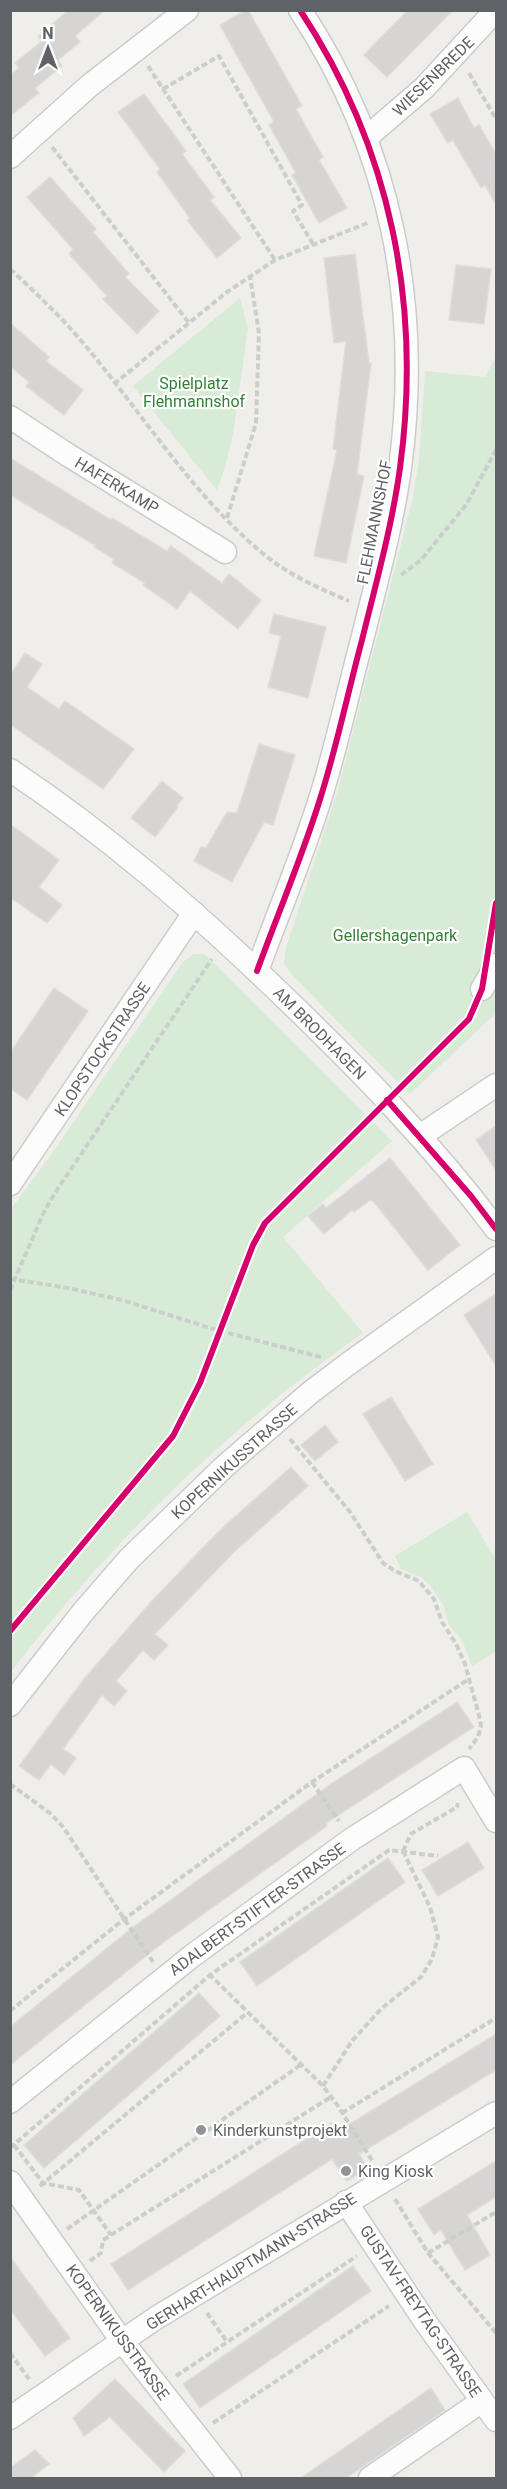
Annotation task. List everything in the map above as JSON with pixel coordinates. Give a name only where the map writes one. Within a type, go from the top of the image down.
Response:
[{"type":"street","points":[[10,158],[38,130],[136,48],[188,10]]},
{"type":"street","name":"FLEHMANNSHOF","points":[[257,971],[321,796],[370,609],[392,518],[400,466],[408,363],[402,289],[389,217],[367,137],[345,87],[300,10]]},
{"type":"street","name":"WIESENBREDE","points":[[367,137],[424,88],[458,54],[496,10]]},
{"type":"street","name":"HAFERKAMP","points":[[10,417],[225,552]]},
{"type":"street","name":"AM BRODHAGEN","points":[[10,770],[90,825],[150,874],[257,971],[387,1100],[420,1136],[496,1229]]},
{"type":"street","name":"KLOPSTOCKSTRASSE","points":[[10,1184],[194,913]]},
{"type":"street","points":[[482,989],[493,956]]},
{"type":"street","points":[[420,1136],[496,1085]]},
{"type":"street","name":"KOPERNIKUSSTRASSE","points":[[10,1705],[82,1612],[129,1559],[225,1466],[348,1364],[496,1258]]},
{"type":"street","points":[[464,1768],[496,1821]]},
{"type":"street","name":"ADALBERT-STIFTER-STRASSE","points":[[10,2102],[192,1956],[352,1839],[464,1768]]},
{"type":"street","name":"GERHART-HAUPTMANN-STRASSE","points":[[10,2418],[122,2341],[346,2202],[496,2113]]},
{"type":"street","name":"KOPERNIKUSSTRASSE","points":[[17,2191],[122,2341],[230,2478]]},
{"type":"street","name":"GUSTAV-FREYTAG-STRASSE","points":[[346,2202],[407,2294],[496,2420]]},
{"type":"street","points":[[370,2478],[482,2401]]},
{"type":"path","points":[[136,48],[275,260]]},
{"type":"path","points":[[458,54],[496,119]]},
{"type":"path","points":[[163,89],[219,56],[302,205],[293,211],[313,244]]},
{"type":"path","points":[[38,130],[189,323]]},
{"type":"path","points":[[114,384],[227,292],[275,260],[389,217]]},
{"type":"path","points":[[10,269],[41,297],[79,338],[177,464],[227,519],[262,552],[285,569],[313,586],[370,609]]},
{"type":"path","points":[[227,519],[256,423],[259,333],[250,276]]},
{"type":"path","points":[[377,575],[394,578],[407,573],[421,560],[466,505],[496,450]]},
{"type":"path","points":[[493,956],[496,903]]},
{"type":"path","points":[[10,1290],[55,1192],[224,940]]},
{"type":"path","points":[[10,1631],[172,1436],[200,1383],[253,1245],[265,1223],[469,1019],[482,989]]},
{"type":"path","points":[[13,1280],[63,1287],[122,1300],[220,1331],[348,1364]]},
{"type":"path","points":[[276,1422],[350,1512],[383,1563],[419,1581],[434,1599],[447,1631],[456,1644],[469,1679],[481,1726],[478,1737],[466,1754],[464,1768]]},
{"type":"path","points":[[10,2011],[123,1920],[312,1782],[469,1679]]},
{"type":"path","points":[[312,1782],[352,1839]]},
{"type":"path","points":[[10,1784],[51,1814],[63,1827],[123,1920],[164,1977]]},
{"type":"path","points":[[111,2235],[79,2190],[43,2183],[12,2147],[210,1975],[389,1850],[438,1856]]},
{"type":"path","points":[[323,2086],[352,2041],[382,2008],[421,1977],[432,1959],[438,1936],[430,1907],[403,1851]]},
{"type":"path","points":[[192,1956],[323,2086],[428,2253],[496,2332]]},
{"type":"path","points":[[17,2191],[43,2183],[247,2013]]},
{"type":"path","points":[[342,2113],[496,2018]]},
{"type":"path","points":[[52,2240],[302,2064]]},
{"type":"path","points":[[74,2272],[101,2253],[103,2240],[331,2097]]},
{"type":"path","points":[[428,2253],[496,2212]]},
{"type":"path","points":[[158,2388],[374,2244]]},
{"type":"path","points":[[195,2435],[407,2294]]},
{"type":"path","points":[[196,2295],[227,2342]]},
{"type":"path","points":[[10,2353],[41,2396]]},
{"type":"green space","name":"Spielplatz Flehmannshof","points":[[240,298],[248,329],[233,434],[217,490],[133,386]]},
{"type":"green space","name":"Gellershagenpark","points":[[496,357],[496,1013],[410,1094],[292,975],[284,964],[286,947],[338,790],[413,497],[419,459],[425,371],[485,377]]},
{"type":"green space","points":[[194,954],[203,954],[209,958],[392,1141],[283,1237],[363,1333],[266,1407],[174,1489],[89,1578],[11,1672],[11,1209],[183,962]]},
{"type":"green space","points":[[467,1512],[496,1560],[496,1651],[472,1666],[462,1640],[449,1625],[443,1605],[430,1585],[422,1578],[401,1569],[395,1556]]},
{"type":"building","points":[[69,10],[105,10],[75,36],[80,42],[58,60],[62,66],[35,88],[39,93],[10,116],[10,75],[19,68],[15,63],[42,41],[38,36]]},
{"type":"building","points":[[246,10],[302,106],[296,109],[323,157],[319,160],[347,208],[319,223],[292,175],[296,173],[269,125],[274,122],[220,25]]},
{"type":"building","points":[[408,10],[453,10],[387,77],[364,55]]},
{"type":"building","points":[[144,94],[186,151],[182,154],[214,197],[210,200],[241,238],[217,258],[187,220],[190,218],[157,172],[160,169],[118,112]]},
{"type":"building","points":[[458,98],[474,128],[479,125],[496,154],[496,205],[485,185],[481,188],[453,140],[448,143],[430,114]]},
{"type":"building","points":[[50,177],[96,229],[93,232],[129,274],[125,277],[159,311],[137,334],[103,299],[107,296],[69,254],[73,249],[27,197]]},
{"type":"building","points":[[355,254],[369,363],[371,363],[357,474],[364,476],[346,563],[314,556],[337,450],[333,449],[346,341],[334,343],[324,258]]},
{"type":"building","points":[[456,265],[491,269],[484,324],[449,320]]},
{"type":"building","points":[[10,323],[49,357],[46,361],[83,390],[64,415],[26,386],[29,382],[10,366]]},
{"type":"building","points":[[10,458],[111,520],[112,518],[167,551],[171,546],[222,583],[229,574],[261,600],[238,629],[190,591],[177,609],[143,585],[145,583],[112,563],[114,559],[94,547],[95,545],[10,495]]},
{"type":"building","points":[[274,614],[326,627],[308,698],[268,687],[281,636],[269,633]]},
{"type":"building","points":[[25,653],[42,664],[27,687],[59,709],[65,701],[134,749],[103,789],[10,724],[10,675]]},
{"type":"building","points":[[259,744],[295,755],[273,825],[264,822],[232,882],[194,861],[201,847],[206,848],[227,812],[237,813]]},
{"type":"building","points":[[162,781],[183,798],[155,837],[131,818]]},
{"type":"building","points":[[10,824],[59,860],[39,887],[62,905],[47,923],[10,897]]},
{"type":"building","points":[[54,988],[88,1011],[27,1100],[10,1088],[10,1053]]},
{"type":"building","points":[[496,1126],[496,1170],[476,1140]]},
{"type":"building","points":[[390,1158],[460,1245],[428,1270],[374,1202],[370,1200],[354,1212],[352,1210],[324,1234],[308,1216],[323,1204],[326,1208]]},
{"type":"building","points":[[496,1294],[496,1366],[464,1315]]},
{"type":"building","points":[[391,1397],[433,1464],[405,1481],[363,1414]]},
{"type":"building","points":[[325,1425],[338,1442],[315,1461],[301,1445]]},
{"type":"building","points":[[291,1467],[308,1486],[234,1552],[155,1634],[168,1645],[154,1660],[143,1650],[116,1681],[127,1691],[114,1706],[102,1695],[63,1749],[76,1758],[64,1775],[51,1764],[39,1780],[19,1766],[84,1679],[150,1603],[219,1531]]},
{"type":"building","points":[[457,1702],[474,1727],[326,1823],[327,1826],[161,1944],[10,2065],[10,2027],[132,1928],[328,1786]]},
{"type":"building","points":[[468,1842],[484,1868],[438,1896],[422,1870]]},
{"type":"building","points":[[388,1858],[405,1882],[257,1986],[240,1962]]},
{"type":"building","points":[[199,1993],[220,2016],[44,2168],[24,2145]]},
{"type":"building","points":[[496,2034],[496,2070],[359,2154],[368,2168],[347,2181],[332,2159],[128,2290],[111,2264],[331,2123],[337,2132]]},
{"type":"building","points":[[496,2161],[496,2197],[467,2215],[490,2255],[465,2270],[441,2230],[434,2235],[418,2209]]},
{"type":"building","points":[[10,2257],[70,2338],[45,2356],[10,2309]]},
{"type":"building","points":[[353,2266],[371,2291],[200,2408],[183,2384]]},
{"type":"building","points":[[115,2379],[185,2451],[164,2472],[110,2417],[84,2436],[73,2418]]},
{"type":"building","points":[[431,2388],[445,2410],[346,2478],[301,2478]]},
{"type":"building","points":[[35,2450],[49,2464],[31,2478],[10,2478],[10,2468]]},
{"type":"cycle path","points":[[257,971],[306,840],[332,757],[388,533],[397,490],[406,407],[406,347],[402,288],[392,230],[377,173],[357,117],[331,63],[300,10]]},
{"type":"cycle path","points":[[10,1631],[173,1436],[200,1383],[253,1245],[265,1223],[469,1019],[482,989],[496,903]]},
{"type":"cycle path","points":[[387,1100],[471,1196],[496,1229]]},
{"type":"place","name":"Kinderkunstprojekt","points":[[201,2130]]},
{"type":"place","name":"King Kiosk","points":[[346,2171]]}]
